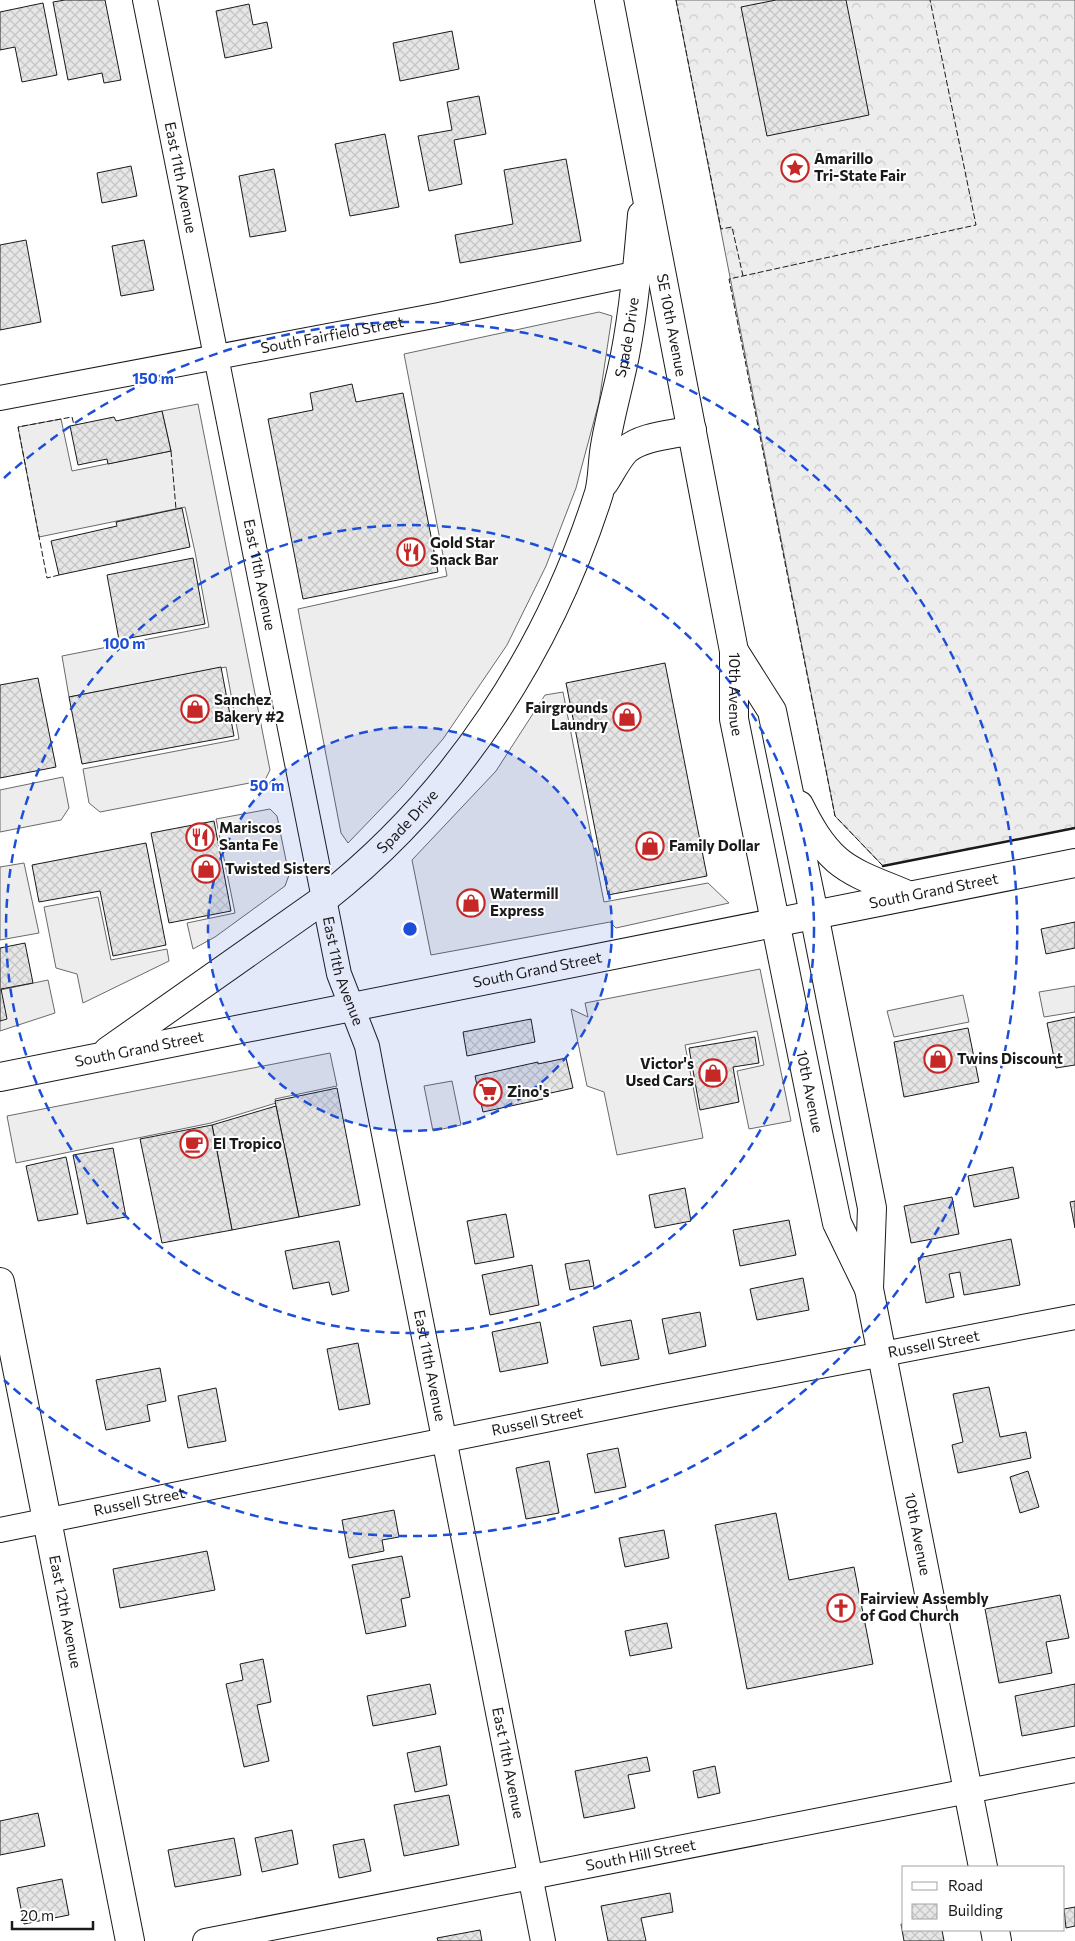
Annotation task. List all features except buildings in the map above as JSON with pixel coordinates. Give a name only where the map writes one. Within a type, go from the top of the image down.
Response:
[{"type":"main road","name":"Spade Drive","points":[[600,491],[605,446],[625,357],[649,271],[645,183],[609,0]]},
{"type":"main road","name":"SE 10th Avenue","points":[[649,271],[692,430],[734,651]]},
{"type":"main road","name":"Spade Drive","points":[[100,1057],[324,899],[378,854],[425,804],[474,743],[513,686],[558,600],[600,491],[624,451],[645,440],[692,430]]},
{"type":"main road","name":"10th Avenue","points":[[734,651],[772,711],[814,914],[872,1208],[869,1289],[983,1866]]},
{"type":"main road","name":"10th Avenue","points":[[734,651],[734,719],[774,922],[837,1222],[869,1289]]},
{"type":"main road","points":[[786,778],[809,825],[825,848],[838,860],[866,877],[910,896]]},
{"type":"main road","name":"South Grand Street","points":[[0,1076],[1075,864]]},
{"type":"main road","name":"East 12th Avenue","points":[[0,1282],[130,1941]]},
{"type":"street","name":"East 11th Avenue","points":[[145,0],[339,974],[366,1046],[446,1442],[543,1941]]},
{"type":"street","name":"South Fairfield Street","points":[[0,398],[439,315],[649,271]]},
{"type":"street","name":"Russell Street","points":[[0,1530],[446,1442],[664,1396],[1075,1317]]},
{"type":"street","name":"South Hill Street","points":[[205,1941],[1075,1770]]},
{"type":"shaded area","points":[[599,312],[612,316],[599,402],[576,488],[546,566],[507,645],[443,739],[401,788],[348,843],[341,833],[298,609],[447,576],[404,354]]},
{"type":"shaded area","points":[[198,404],[270,770],[265,780],[100,812],[89,803],[83,769],[239,739],[226,667],[69,697],[62,656],[209,627],[195,552],[185,507],[39,537],[18,427],[61,419],[72,471],[171,451],[162,411]]},
{"type":"shaded area","points":[[563,692],[604,902],[708,883],[729,903],[616,928],[610,922],[431,955],[412,860],[496,771],[545,695]]},
{"type":"shaded area","points":[[63,777],[69,808],[61,820],[0,832],[0,790]]},
{"type":"shaded area","points":[[270,809],[277,816],[289,875],[285,886],[215,937],[193,949],[187,923],[235,913],[216,819]]},
{"type":"shaded area","points":[[24,863],[39,933],[0,940],[0,867]]},
{"type":"shaded area","points":[[98,897],[111,960],[167,949],[169,961],[83,1003],[77,974],[56,968],[44,907]]},
{"type":"shaded area","points":[[760,969],[791,1121],[749,1129],[737,1071],[764,1065],[757,1031],[685,1045],[703,1138],[617,1155],[604,1092],[587,1086],[571,1009],[588,1017],[585,1003]]},
{"type":"shaded area","points":[[48,980],[55,1013],[0,1031],[0,990]]},
{"type":"shaded area","points":[[1075,986],[1075,1012],[1044,1017],[1039,992]]},
{"type":"shaded area","points":[[963,995],[969,1022],[894,1037],[887,1011]]},
{"type":"shaded area","points":[[330,1053],[337,1086],[275,1099],[276,1103],[211,1123],[16,1163],[7,1116]]},
{"type":"shaded area","points":[[452,1081],[461,1125],[433,1131],[424,1086]]},
{"type":"green space","points":[[676,0],[1075,0],[1075,828],[883,866],[835,816]]},
{"type":"fence","points":[[676,0],[721,229],[732,227],[743,276]]},
{"type":"fence","points":[[883,866],[835,816],[729,279],[976,225],[930,0]]},
{"type":"fence","points":[[59,575],[47,578],[18,427],[72,417],[74,425]]},
{"type":"fence","points":[[171,451],[176,509]]},
{"type":"wall","points":[[883,866],[1075,828]]},
{"type":"place","name":"Amarillo Tri-State Fair","points":[[795,168]]},
{"type":"place","name":"Gold Star Snack Bar","points":[[411,552]]},
{"type":"place","name":"Sanchez Bakery #2","points":[[195,709]]},
{"type":"place","name":"Fairgrounds Laundry","points":[[627,717]]},
{"type":"place","name":"Mariscos Santa Fe","points":[[200,837]]},
{"type":"place","name":"Family Dollar","points":[[650,846]]},
{"type":"place","name":"Twisted Sisters","points":[[206,869]]},
{"type":"place","name":"Watermill Express","points":[[471,903]]},
{"type":"place","name":"Twins Discount","points":[[938,1059]]},
{"type":"place","name":"Victor's Used Cars","points":[[713,1073]]},
{"type":"place","name":"Zino's","points":[[488,1092]]},
{"type":"place","name":"El Tropico","points":[[194,1144]]},
{"type":"place","name":"Fairview Assembly of God Church","points":[[841,1608]]}]
